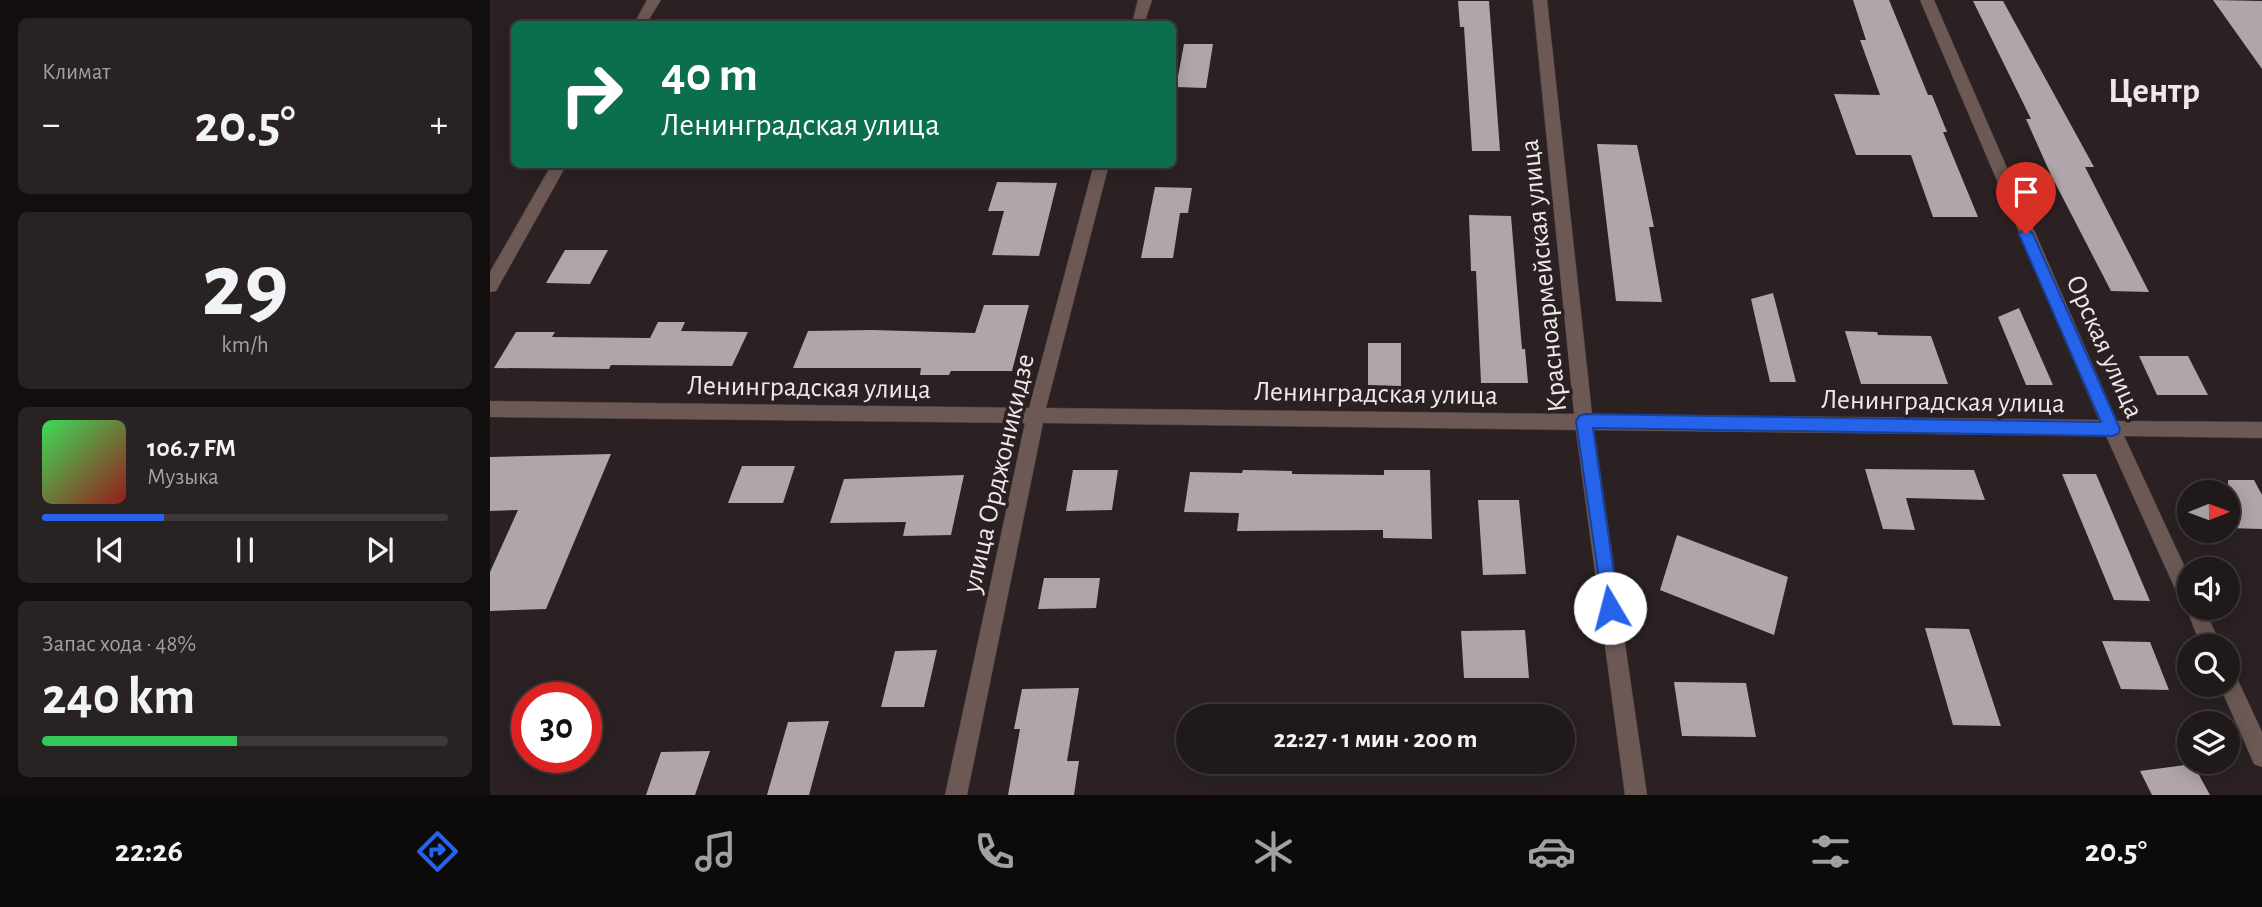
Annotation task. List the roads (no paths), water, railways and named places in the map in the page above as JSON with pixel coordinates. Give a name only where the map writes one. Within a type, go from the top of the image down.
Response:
[{"type":"street","points":[[642,21],[654,0]]},
{"type":"street","points":[[1139,21],[1144,0]]},
{"type":"street","name":"Красноармейская улица","points":[[1540,0],[1584,421],[1636,795]]},
{"type":"street","name":"Орская улица","points":[[1927,0],[2112,429],[2177,571]]},
{"type":"street","points":[[490,286],[558,168]]},
{"type":"street","name":"улица Орджоникидзе","points":[[956,795],[1037,414],[1101,168]]},
{"type":"street","name":"Ленинградская улица","points":[[490,408],[2262,430]]},
{"type":"street","points":[[2235,697],[2262,756]]},
{"type":"district","name":"Центр","points":[[2154,90]]}]
